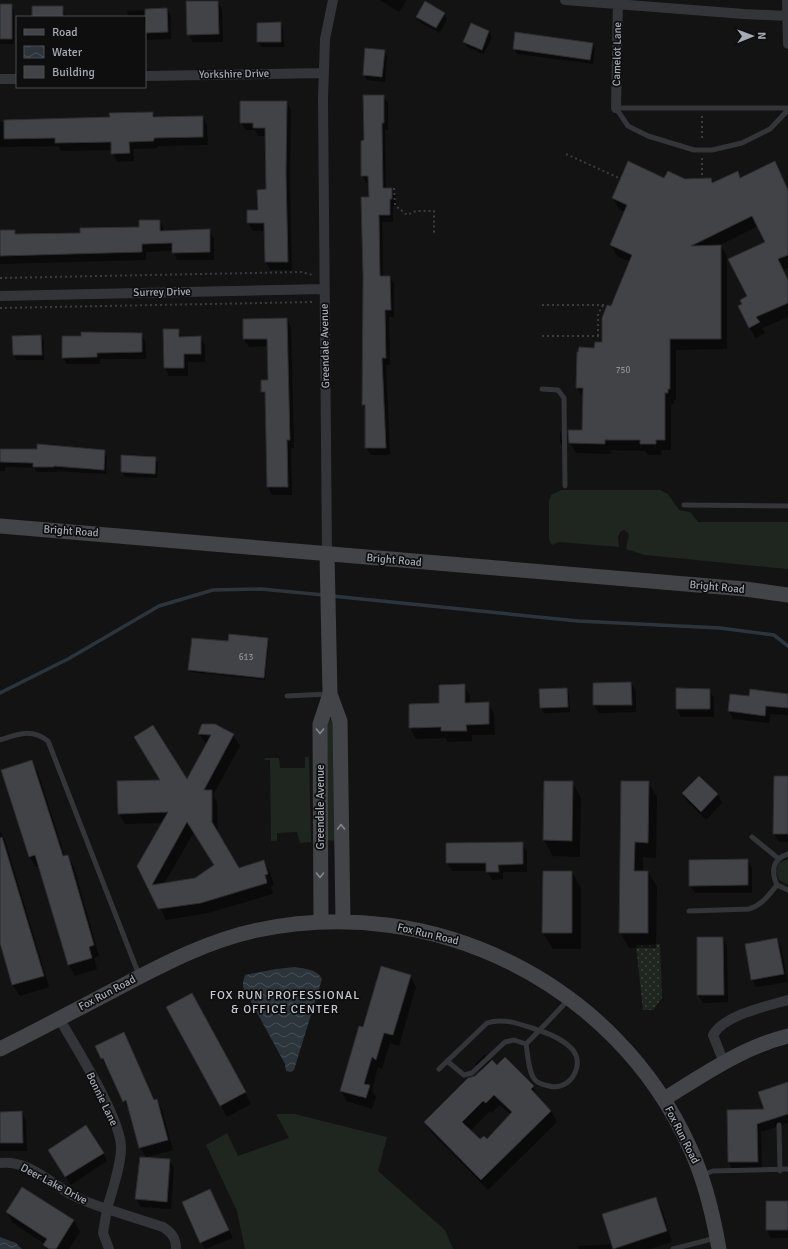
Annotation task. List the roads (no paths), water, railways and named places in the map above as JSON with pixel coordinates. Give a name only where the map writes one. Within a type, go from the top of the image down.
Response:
[{"type":"street","name":"Greendale Avenue","points":[[333,0],[325,39],[323,73],[327,610],[330,694],[340,721],[343,922]]},
{"type":"street","points":[[565,0],[618,2],[744,14],[787,16]]},
{"type":"street","points":[[787,0],[788,44]]},
{"type":"street","name":"Camelot Lane","points":[[616,108],[618,2]]},
{"type":"street","name":"Yorkshire Drive","points":[[146,76],[323,73]]},
{"type":"street","points":[[0,79],[16,79]]},
{"type":"street","name":"Surrey Drive","points":[[0,296],[324,289]]},
{"type":"street","name":"Bright Road","points":[[0,526],[745,589],[788,595]]},
{"type":"street","name":"Greendale Avenue","points":[[321,922],[320,724],[330,694]]},
{"type":"street","name":"Fox Run Road","points":[[0,1049],[140,976],[191,951],[223,939],[257,930],[321,922],[396,926],[431,932],[497,955],[528,971],[569,998],[611,1033],[634,1059],[664,1099],[690,1148],[701,1175],[713,1214],[718,1243]]},
{"type":"street","points":[[724,1063],[713,1035],[717,1028],[740,1016],[788,1000]]},
{"type":"street","name":"Bonnie Lane","points":[[59,1018],[90,1073],[118,1129],[120,1157],[107,1209],[103,1233],[109,1249]]},
{"type":"street","points":[[664,1099],[724,1063],[751,1049],[788,1036]]},
{"type":"street","name":"Deer Lake Drive","points":[[0,1163],[11,1163],[28,1167],[72,1195],[107,1209]]},
{"type":"street","points":[[107,1209],[163,1227],[170,1232],[175,1239],[176,1249]]},
{"type":"lane","points":[[616,108],[628,126],[648,136],[694,150],[712,150],[742,143],[770,129],[788,109]]},
{"type":"lane","points":[[616,108],[788,109]]},
{"type":"lane","points":[[542,390],[558,390],[564,398],[565,486]]},
{"type":"lane","points":[[684,505],[788,506]]},
{"type":"lane","points":[[287,696],[330,694]]},
{"type":"lane","points":[[0,740],[22,732],[41,735],[48,741],[140,976]]},
{"type":"lane","points":[[752,837],[778,859]]},
{"type":"lane","points":[[788,854],[778,859],[772,870],[777,885],[788,890]]},
{"type":"lane","points":[[689,911],[749,909],[757,907],[777,885]]},
{"type":"lane","points":[[526,1044],[569,998]]},
{"type":"lane","points":[[439,1069],[487,1023],[495,1020],[507,1021],[540,1030],[555,1036],[573,1050],[576,1059],[576,1070],[568,1084],[561,1087],[552,1087],[542,1084],[535,1079],[530,1071],[526,1044]]},
{"type":"lane","points":[[447,1061],[464,1075],[472,1073],[505,1042],[514,1040],[526,1044]]},
{"type":"lane","points":[[780,1124],[780,1171]]},
{"type":"lane","points":[[701,1175],[713,1171],[780,1171],[788,1169]]},
{"type":"lane","points":[[673,1249],[718,1243]]},
{"type":"water","points":[[295,967],[314,971],[322,979],[294,1070],[291,1072],[286,1071],[285,1064],[243,987],[243,982],[245,975]]},
{"type":"water","points":[[0,1237],[16,1243],[22,1249],[0,1249]]},
{"type":"waterway","points":[[0,693],[68,659],[159,606],[213,590],[261,589],[324,595]]},
{"type":"waterway","points":[[332,596],[578,621],[720,628],[774,635],[788,646]]},
{"type":"district","name":"FOX RUN PROFESSIONAL & OFFICE CENTER","points":[[285,1002]]}]
